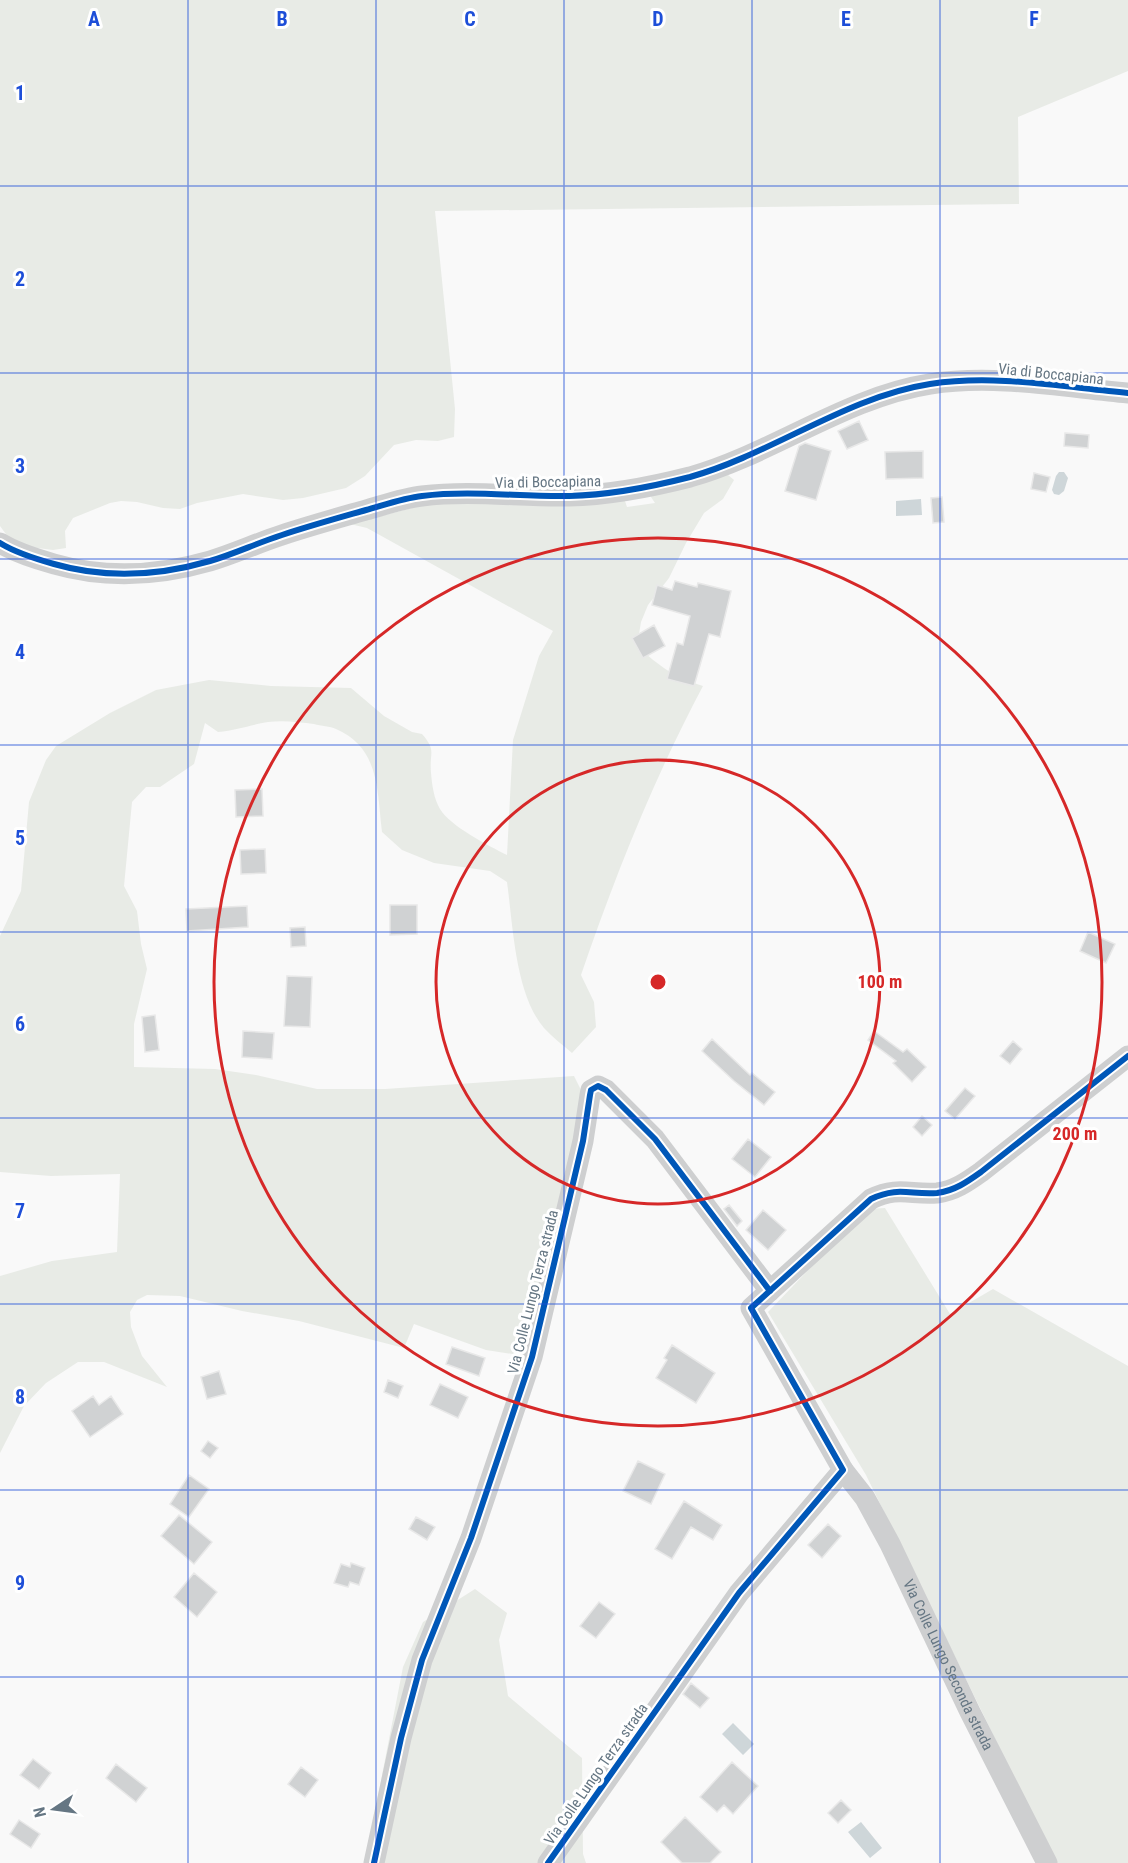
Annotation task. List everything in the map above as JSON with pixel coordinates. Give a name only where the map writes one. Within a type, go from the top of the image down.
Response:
[{"type":"street","name":"Via di Boccapiana","points":[[0,543],[10,549],[75,570],[110,575],[145,574],[178,569],[212,560],[282,535],[421,496],[461,494],[570,496],[611,493],[691,476],[751,456],[848,410],[902,390],[926,385],[974,379],[1128,393]]},
{"type":"street","points":[[843,1470],[751,1308],[871,1199],[885,1192],[903,1190],[936,1193],[959,1187],[1128,1056]]},
{"type":"street","name":"Via Colle Lungo Terza strada","points":[[374,1863],[401,1738],[422,1660],[471,1538],[532,1357],[583,1141],[590,1095],[594,1088],[598,1086],[606,1090],[655,1139],[770,1290]]},
{"type":"street","name":"Via Colle Lungo Terza strada","points":[[548,1863],[739,1593],[843,1470]]},
{"type":"street","name":"Via Colle Lungo Seconda strada","points":[[843,1470],[865,1498],[890,1544],[969,1712],[1047,1863]]},
{"type":"shaded area","points":[[0,0],[1128,0],[1128,71],[1018,117],[1019,204],[435,211],[455,409],[454,437],[438,441],[416,440],[394,445],[365,476],[346,488],[303,498],[283,500],[243,494],[197,503],[180,509],[137,502],[110,503],[73,518],[65,531],[66,548],[53,550],[14,545],[0,526]]},
{"type":"shaded area","points":[[1059,472],[1064,472],[1068,478],[1064,491],[1059,495],[1054,494],[1052,490]]},
{"type":"shaded area","points":[[727,474],[734,480],[723,499],[704,513],[669,578],[648,605],[641,622],[637,646],[667,670],[703,686],[652,792],[594,938],[581,975],[594,1002],[596,1027],[572,1053],[544,1028],[534,1014],[527,997],[517,958],[507,882],[490,871],[434,863],[402,850],[382,832],[377,786],[369,759],[350,737],[336,729],[314,724],[279,721],[218,732],[205,723],[194,764],[160,787],[146,787],[132,802],[124,886],[137,911],[147,969],[134,1024],[134,1067],[215,1069],[256,1075],[317,1089],[385,1089],[574,1076],[588,1104],[532,1357],[486,1350],[414,1324],[404,1348],[299,1321],[242,1311],[180,1296],[147,1295],[137,1300],[130,1312],[131,1327],[142,1356],[167,1387],[104,1362],[78,1362],[46,1383],[24,1406],[0,1453],[0,1276],[52,1261],[117,1252],[120,1174],[51,1176],[0,1172],[0,936],[21,891],[29,802],[46,760],[56,746],[110,713],[156,690],[209,680],[271,686],[351,688],[384,716],[412,732],[422,734],[431,748],[432,782],[440,809],[461,829],[507,855],[513,740],[539,656],[553,631],[367,528],[350,524],[439,501],[625,501],[627,507],[655,503],[649,494]]},
{"type":"shaded area","points":[[921,499],[922,515],[896,516],[896,501]]},
{"type":"shaded area","points":[[885,1208],[950,1314],[993,1289],[1128,1366],[1128,1863],[1056,1863],[866,1475],[768,1312],[867,1209]]},
{"type":"shaded area","points":[[475,1589],[507,1613],[499,1640],[508,1696],[582,1758],[583,1854],[586,1863],[365,1863],[403,1667],[423,1622]]},
{"type":"shaded area","points":[[733,1723],[754,1744],[743,1755],[722,1734]]},
{"type":"shaded area","points":[[861,1822],[882,1848],[870,1858],[848,1832]]},
{"type":"building","points":[[859,421],[868,440],[847,449],[838,431]]},
{"type":"building","points":[[1065,433],[1089,435],[1088,448],[1064,446]]},
{"type":"building","points":[[805,443],[831,451],[816,500],[785,491],[799,446]]},
{"type":"building","points":[[923,451],[923,478],[886,479],[885,452]]},
{"type":"building","points":[[1034,473],[1050,477],[1046,492],[1031,489]]},
{"type":"building","points":[[942,497],[944,522],[933,523],[931,498]]},
{"type":"building","points":[[675,581],[697,587],[698,583],[731,591],[720,637],[709,634],[694,686],[667,679],[677,643],[683,645],[690,616],[652,605],[657,585],[672,590]]},
{"type":"building","points":[[654,625],[665,646],[643,658],[632,638]]},
{"type":"building","points":[[262,789],[263,816],[236,817],[235,790]]},
{"type":"building","points":[[265,849],[266,873],[241,874],[240,850]]},
{"type":"building","points":[[390,905],[417,905],[417,934],[390,935]]},
{"type":"building","points":[[247,906],[248,927],[187,931],[186,909]]},
{"type":"building","points":[[305,927],[306,946],[291,947],[290,928]]},
{"type":"building","points":[[1088,932],[1115,944],[1106,963],[1080,951]]},
{"type":"building","points":[[287,976],[312,977],[310,1027],[284,1026]]},
{"type":"building","points":[[155,1015],[159,1050],[145,1052],[142,1017]]},
{"type":"building","points":[[243,1031],[274,1033],[272,1059],[242,1057]]},
{"type":"building","points":[[874,1031],[903,1052],[907,1049],[926,1067],[912,1082],[893,1063],[896,1061],[868,1040]]},
{"type":"building","points":[[712,1039],[750,1075],[752,1073],[775,1092],[764,1105],[702,1051]]},
{"type":"building","points":[[1013,1041],[1022,1049],[1010,1064],[1000,1056]]},
{"type":"building","points":[[965,1088],[975,1096],[955,1119],[945,1111]]},
{"type":"building","points":[[922,1116],[932,1125],[922,1136],[913,1127]]},
{"type":"building","points":[[748,1139],[771,1157],[755,1177],[732,1159]]},
{"type":"building","points":[[729,1205],[742,1221],[737,1226],[724,1209]]},
{"type":"building","points":[[763,1210],[786,1230],[768,1250],[746,1230]]},
{"type":"building","points":[[672,1345],[715,1373],[696,1403],[656,1378],[667,1360],[664,1358]]},
{"type":"building","points":[[452,1347],[485,1358],[479,1376],[446,1364]]},
{"type":"building","points":[[219,1371],[226,1394],[207,1399],[201,1377]]},
{"type":"building","points":[[388,1380],[403,1386],[398,1398],[384,1392]]},
{"type":"building","points":[[440,1384],[468,1397],[458,1418],[430,1405]]},
{"type":"building","points":[[93,1396],[99,1405],[111,1396],[123,1414],[90,1437],[72,1411]]},
{"type":"building","points":[[208,1441],[218,1448],[210,1458],[201,1451]]},
{"type":"building","points":[[638,1461],[665,1474],[651,1504],[623,1491]]},
{"type":"building","points":[[189,1475],[209,1489],[189,1517],[170,1504]]},
{"type":"building","points":[[684,1501],[722,1525],[713,1540],[691,1527],[672,1559],[655,1549]]},
{"type":"building","points":[[179,1515],[212,1542],[194,1564],[161,1536]]},
{"type":"building","points":[[416,1517],[435,1527],[427,1540],[409,1529]]},
{"type":"building","points":[[828,1524],[841,1536],[822,1558],[808,1545]]},
{"type":"building","points":[[351,1563],[365,1568],[359,1585],[350,1582],[348,1587],[334,1583],[341,1564],[350,1567]]},
{"type":"building","points":[[194,1573],[217,1592],[197,1617],[174,1597]]},
{"type":"building","points":[[599,1602],[615,1614],[596,1638],[580,1626]]},
{"type":"building","points":[[691,1683],[709,1698],[700,1708],[683,1694]]},
{"type":"building","points":[[33,1759],[51,1773],[39,1789],[20,1775]]},
{"type":"building","points":[[732,1762],[758,1786],[733,1814],[724,1805],[717,1812],[700,1797]]},
{"type":"building","points":[[116,1764],[147,1788],[136,1802],[106,1778]]},
{"type":"building","points":[[301,1767],[318,1780],[305,1797],[288,1784]]},
{"type":"building","points":[[841,1800],[851,1810],[838,1823],[828,1813]]},
{"type":"building","points":[[685,1817],[721,1852],[710,1863],[682,1863],[661,1842]]},
{"type":"building","points":[[19,1820],[40,1834],[31,1848],[10,1834]]},
{"type":"cycle path","points":[[0,543],[19,553],[74,569],[112,574],[171,570],[210,561],[303,528],[415,497],[440,494],[584,495],[630,490],[675,481],[750,455],[869,401],[930,384],[954,381],[1004,381],[1128,393]]},
{"type":"cycle path","points":[[548,1863],[739,1593],[843,1470],[751,1308],[871,1199],[897,1192],[937,1193],[960,1186],[1128,1056]]},
{"type":"cycle path","points":[[374,1863],[401,1738],[422,1660],[471,1538],[532,1357],[583,1141],[591,1090],[598,1086],[606,1090],[655,1139],[770,1291]]}]
